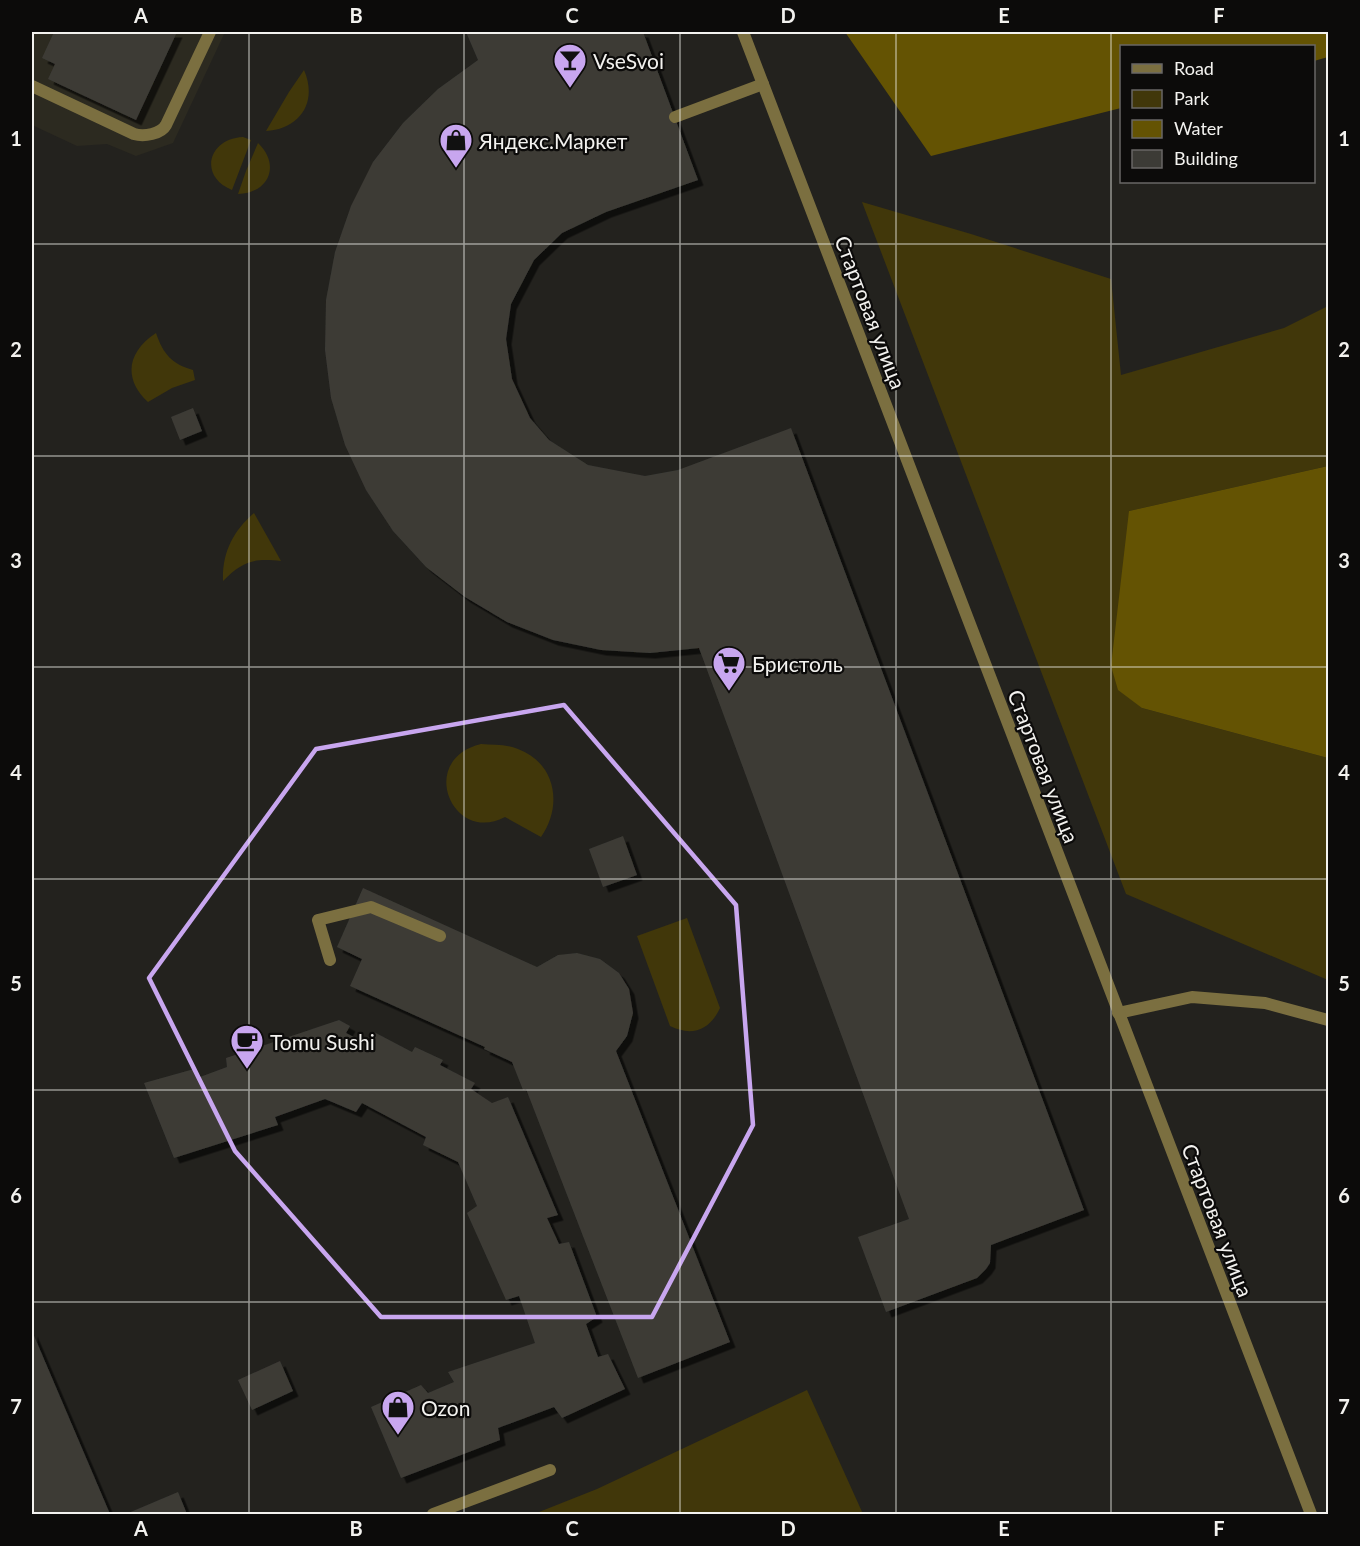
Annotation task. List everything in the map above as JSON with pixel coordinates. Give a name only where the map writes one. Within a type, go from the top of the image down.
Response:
[{"type":"street","points":[[32,86],[134,134],[144,136],[160,131],[166,125],[210,32]]},
{"type":"street","name":"Стартовая улица","points":[[743,32],[1311,1515]]},
{"type":"street","points":[[675,117],[763,84]]},
{"type":"street","points":[[330,960],[318,920],[371,907],[440,936]]},
{"type":"street","points":[[1118,1013],[1192,997],[1265,1003],[1329,1020]]},
{"type":"street","points":[[434,1515],[550,1470]]},
{"type":"highlighted area","points":[[564,705],[736,905],[753,1125],[652,1317],[381,1317],[235,1151],[149,978],[316,749]]},
{"type":"shaded area","points":[[32,32],[225,32],[173,143],[136,156],[107,144],[77,146],[32,125]]},
{"type":"green space","points":[[304,70],[309,93],[303,112],[288,125],[266,131],[289,92]]},
{"type":"green space","points":[[243,137],[251,140],[232,190],[215,177],[211,168],[212,159],[221,144]]},
{"type":"green space","points":[[258,143],[269,160],[268,176],[257,189],[238,194],[246,171]]},
{"type":"green space","points":[[862,202],[1111,279],[1121,375],[1284,328],[1328,306],[1328,466],[1129,511],[1142,708],[1328,758],[1328,980],[1126,894]]},
{"type":"green space","points":[[156,333],[169,357],[179,365],[193,370],[195,380],[172,388],[148,402],[135,384],[132,366],[139,349]]},
{"type":"green space","points":[[254,513],[281,561],[249,562],[223,581],[224,561],[230,543],[240,527]]},
{"type":"green space","points":[[481,744],[504,745],[518,749],[541,764],[548,775],[553,799],[548,825],[541,837],[505,817],[486,823],[470,820],[457,810],[449,797],[446,782],[450,766],[461,753]]},
{"type":"green space","points":[[687,918],[720,1008],[711,1022],[693,1031],[670,1026],[637,936]]},
{"type":"green space","points":[[807,1390],[863,1514],[534,1514],[597,1489]]},
{"type":"water","points":[[845,32],[1328,32],[1328,57],[1315,61],[1315,45],[1120,45],[1120,108],[931,156]]},
{"type":"water","points":[[1328,466],[1328,758],[1142,708],[1118,690],[1111,666],[1129,511]]},
{"type":"building","points":[[54,32],[177,32],[136,120],[48,79],[55,64],[42,58]]},
{"type":"building","points":[[466,32],[643,32],[698,180],[606,212],[562,233],[534,260],[511,304],[506,339],[512,379],[530,418],[549,440],[588,465],[645,476],[678,470],[791,428],[1084,1210],[991,1245],[990,1263],[977,1278],[886,1312],[858,1237],[909,1219],[699,648],[650,653],[601,650],[553,640],[507,622],[465,597],[426,567],[393,531],[366,490],[345,445],[331,398],[325,350],[326,300],[335,252],[351,206],[373,162],[403,123],[438,89],[478,60]]},
{"type":"building","points":[[193,408],[202,431],[180,440],[171,417]]},
{"type":"building","points":[[623,836],[637,875],[603,887],[589,849]]},
{"type":"building","points":[[363,888],[537,967],[558,955],[577,953],[600,959],[619,973],[629,989],[633,1013],[627,1036],[616,1051],[730,1342],[638,1378],[526,1089],[523,1090],[512,1062],[484,1049],[485,1047],[350,986],[362,959],[337,947]]},
{"type":"building","points":[[339,1020],[350,1026],[346,1033],[369,1045],[374,1032],[412,1052],[415,1047],[443,1060],[440,1065],[475,1083],[471,1089],[492,1103],[508,1097],[558,1215],[547,1218],[559,1244],[569,1242],[597,1317],[586,1324],[598,1357],[608,1354],[625,1389],[562,1418],[554,1407],[498,1428],[500,1440],[401,1478],[371,1407],[421,1385],[428,1393],[454,1382],[448,1372],[535,1343],[519,1296],[506,1300],[467,1213],[477,1206],[458,1162],[423,1145],[426,1137],[362,1103],[356,1112],[325,1099],[275,1117],[278,1125],[174,1158],[144,1083],[194,1069],[200,1077],[227,1067],[226,1058]]},
{"type":"building","points":[[32,1331],[110,1514],[32,1514]]},
{"type":"building","points":[[280,1361],[293,1391],[252,1410],[238,1380]]},
{"type":"building","points":[[178,1492],[187,1514],[126,1514]]},
{"type":"place","name":"VseSvoi","points":[[570,89]]},
{"type":"place","name":"Яндекс.Маркет","points":[[456,169]]},
{"type":"place","name":"Бристоль","points":[[729,692]]},
{"type":"place","name":"Tomu Sushi","points":[[247,1070]]},
{"type":"place","name":"Ozon","points":[[398,1436]]}]
